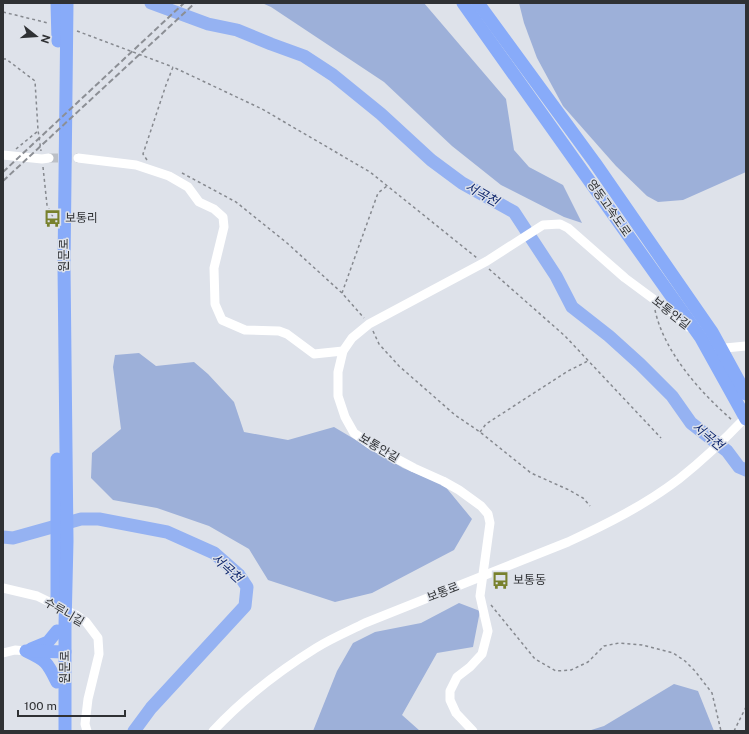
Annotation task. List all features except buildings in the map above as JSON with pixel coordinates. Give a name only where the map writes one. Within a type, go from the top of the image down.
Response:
[{"type":"highway","points":[[57,3],[62,43]]},
{"type":"highway","points":[[62,43],[67,3]]},
{"type":"highway","name":"영동고속도로","points":[[463,3],[701,338],[743,420]]},
{"type":"highway","name":"영동고속도로","points":[[478,3],[595,163],[712,332],[746,394]]},
{"type":"highway","name":"원문로","points":[[62,43],[55,222],[61,467],[67,541],[59,628],[66,731]]},
{"type":"highway","name":"원문로","points":[[61,467],[64,258],[62,43]]},
{"type":"highway","points":[[26,651],[48,642],[59,628]]},
{"type":"highway","points":[[26,651],[61,652]]},
{"type":"highway","points":[[26,651],[43,659],[50,667],[57,682]]},
{"type":"highway","name":"원문로","points":[[57,731],[57,682],[61,652]]},
{"type":"street","points":[[5,155],[46,158]]},
{"type":"street","points":[[78,158],[136,165],[170,176],[188,187],[198,202],[214,210],[223,217],[224,227],[214,268],[215,304],[222,320],[245,330],[279,331],[288,334],[314,354],[343,351]]},
{"type":"street","name":"보통안길","points":[[481,599],[489,538],[490,523],[488,514],[481,506],[459,490],[371,445],[354,433],[345,417],[338,396],[338,372],[343,351],[352,338],[369,324],[488,261],[543,225],[560,224],[568,228],[625,278],[675,315],[710,345],[725,348],[746,346]]},
{"type":"street","name":"보통로","points":[[213,731],[239,706],[271,679],[317,647],[335,637],[365,623],[594,530],[642,504],[686,473],[727,437],[743,420]]},
{"type":"street","name":"수루니길","points":[[3,588],[37,596],[76,615],[86,622],[98,638],[99,654],[88,699],[85,724],[86,731]]},
{"type":"street","points":[[472,731],[456,713],[450,700],[450,691],[457,677],[470,667],[482,654],[488,631],[481,599]]},
{"type":"street","points":[[3,653],[15,650],[26,651]]},
{"type":"path","points":[[3,12],[49,23]]},
{"type":"path","points":[[72,29],[174,67],[262,108],[370,172],[393,191]]},
{"type":"path","points":[[3,59],[6,59],[35,81],[38,130],[46,158],[47,205],[55,222]]},
{"type":"path","points":[[148,161],[143,154],[166,84],[174,67]]},
{"type":"path","points":[[5,155],[38,130]]},
{"type":"path","points":[[180,172],[236,202],[287,243],[342,293],[369,324],[379,344],[399,366],[455,415],[480,432],[532,473],[569,490],[582,498],[590,506]]},
{"type":"path","points":[[342,293],[378,193],[387,186]]},
{"type":"path","points":[[652,298],[656,318],[668,344],[689,376],[716,405],[743,420]]},
{"type":"path","points":[[579,352],[661,438]]},
{"type":"path","points":[[480,432],[486,424],[562,375],[588,361]]},
{"type":"path","points":[[481,599],[492,606],[535,659],[556,671],[571,670],[588,662],[604,646],[619,643],[642,646],[673,653],[685,661],[695,671],[712,693],[721,731]]},
{"type":"path","points":[[734,731],[746,707]]},
{"type":"shaded area","points":[[262,3],[424,3],[506,99],[514,150],[529,167],[563,185],[582,223],[564,217],[501,185],[452,146],[384,82],[271,7]]},
{"type":"shaded area","points":[[519,3],[746,3],[746,172],[683,200],[658,202],[647,196],[616,166],[563,106],[537,58],[524,23]]},
{"type":"shaded area","points":[[139,353],[156,366],[194,362],[208,374],[234,402],[244,432],[288,440],[334,427],[403,468],[444,485],[472,519],[454,550],[372,593],[335,602],[268,580],[249,549],[209,526],[157,508],[113,500],[91,478],[92,453],[121,429],[113,367],[115,355]]},
{"type":"shaded area","points":[[459,603],[480,611],[473,647],[437,653],[402,715],[420,731],[313,731],[337,671],[353,643],[375,632],[421,623]]},
{"type":"shaded area","points":[[674,684],[698,691],[714,731],[588,731],[604,726]]},
{"type":"waterway","name":"서곡천","points":[[151,3],[208,24],[237,30],[304,56],[333,75],[381,114],[431,160],[462,183],[514,212],[556,276],[572,307],[609,336],[640,364],[672,396],[691,423],[727,451],[739,467],[746,470]]},
{"type":"waterway","name":"서곡천","points":[[3,537],[13,538],[81,519],[99,519],[167,532],[214,553],[239,575],[247,587],[245,606],[151,708],[134,731]]},
{"type":"tunnel","points":[[49,158],[78,158]]},
{"type":"railway","points":[[3,172],[184,3]]},
{"type":"railway","points":[[3,181],[195,3]]},
{"type":"place","name":"보통리","points":[[52,218]]},
{"type":"place","name":"보통동","points":[[500,580]]}]
